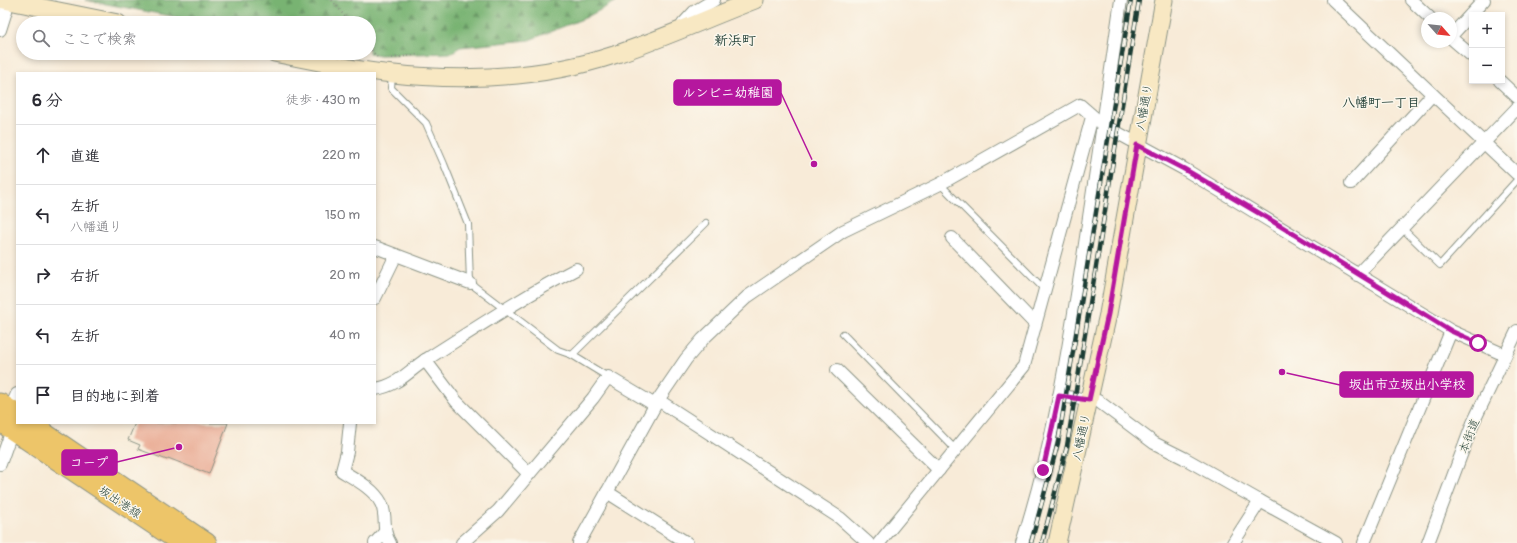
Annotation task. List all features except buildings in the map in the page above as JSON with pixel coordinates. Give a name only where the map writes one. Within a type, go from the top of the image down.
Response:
[{"type":"main road","name":"坂出港線","points":[[25,424],[181,543]]},
{"type":"main road","name":"坂出港線","points":[[31,424],[207,543]]},
{"type":"street","points":[[0,30],[6,11],[5,0],[84,16]]},
{"type":"street","points":[[683,28],[683,24],[694,12],[714,0]]},
{"type":"street","points":[[332,60],[389,67],[430,77],[470,78],[524,74],[572,66],[614,55],[755,0]]},
{"type":"street","points":[[1022,543],[1043,470],[1059,396],[1103,125],[1121,0]]},
{"type":"street","name":"八幡通り","points":[[1056,543],[1108,314],[1164,0]]},
{"type":"street","points":[[1333,0],[1517,174]]},
{"type":"street","points":[[1411,0],[1424,12]]},
{"type":"street","points":[[1457,29],[1484,0]]},
{"type":"street","points":[[1457,42],[1469,53]]},
{"type":"street","points":[[1503,84],[1517,96]]},
{"type":"street","points":[[1351,183],[1432,95]]},
{"type":"street","points":[[579,543],[656,403],[686,359],[702,339],[747,296],[843,231],[940,184],[1080,105],[1103,125],[1210,184],[1451,331],[1505,355]]},
{"type":"street","points":[[1357,275],[1517,108]]},
{"type":"street","points":[[879,543],[1024,366],[1092,116]]},
{"type":"street","points":[[952,238],[1035,324]]},
{"type":"street","points":[[376,247],[470,283]]},
{"type":"street","points":[[376,296],[396,255]]},
{"type":"street","points":[[376,389],[387,388],[425,360],[536,290],[576,269]]},
{"type":"street","points":[[1364,543],[1451,331]]},
{"type":"street","name":"本街道","points":[[1428,543],[1473,423],[1505,355],[1516,336]]},
{"type":"street","points":[[425,360],[456,401],[529,474]]},
{"type":"street","points":[[837,370],[939,470]]},
{"type":"street","points":[[462,543],[498,511],[593,398],[608,377],[656,403],[840,518],[868,543]]},
{"type":"street","points":[[1059,396],[1098,401],[1154,443],[1184,458],[1336,543]]},
{"type":"street","points":[[1,457],[9,412]]},
{"type":"street","points":[[350,424],[347,452],[342,471],[361,483],[382,503],[384,532],[390,543]]},
{"type":"street","points":[[607,492],[687,543]]},
{"type":"street","points":[[1233,543],[1260,501]]},
{"type":"street","points":[[375,543],[384,532]]},
{"type":"lane","points":[[389,67],[391,88],[426,123],[468,224],[470,283],[558,350],[572,355],[608,377]]},
{"type":"lane","points":[[1402,228],[1440,264],[1517,180]]},
{"type":"lane","points":[[940,184],[1044,290]]},
{"type":"lane","points":[[572,355],[706,224]]},
{"type":"lane","points":[[843,334],[956,450]]},
{"type":"path","points":[[332,0],[345,16]]},
{"type":"path","points":[[389,67],[420,54]]},
{"type":"green space","points":[[85,0],[619,0],[585,18],[529,40],[460,47],[451,53],[376,54],[376,16],[171,16]]},
{"type":"railway","points":[[1031,543],[1058,443],[1131,0]]},
{"type":"railway","points":[[1042,543],[1067,446],[1139,0]]},
{"type":"place","name":"ルンビニ幼稚園","points":[[814,164]]},
{"type":"place","name":"坂出市立坂出小学校","points":[[1282,372]]},
{"type":"place","name":"コープ","points":[[179,447]]},
{"type":"district","name":"新浜町","points":[[735,40]]},
{"type":"district","name":"八幡町一丁目","points":[[1381,102]]},
{"type":"route","points":[[1043,470],[1059,396],[1089,400],[1108,314],[1137,145],[1184,169],[1274,222],[1357,275],[1451,331],[1478,343]]}]
